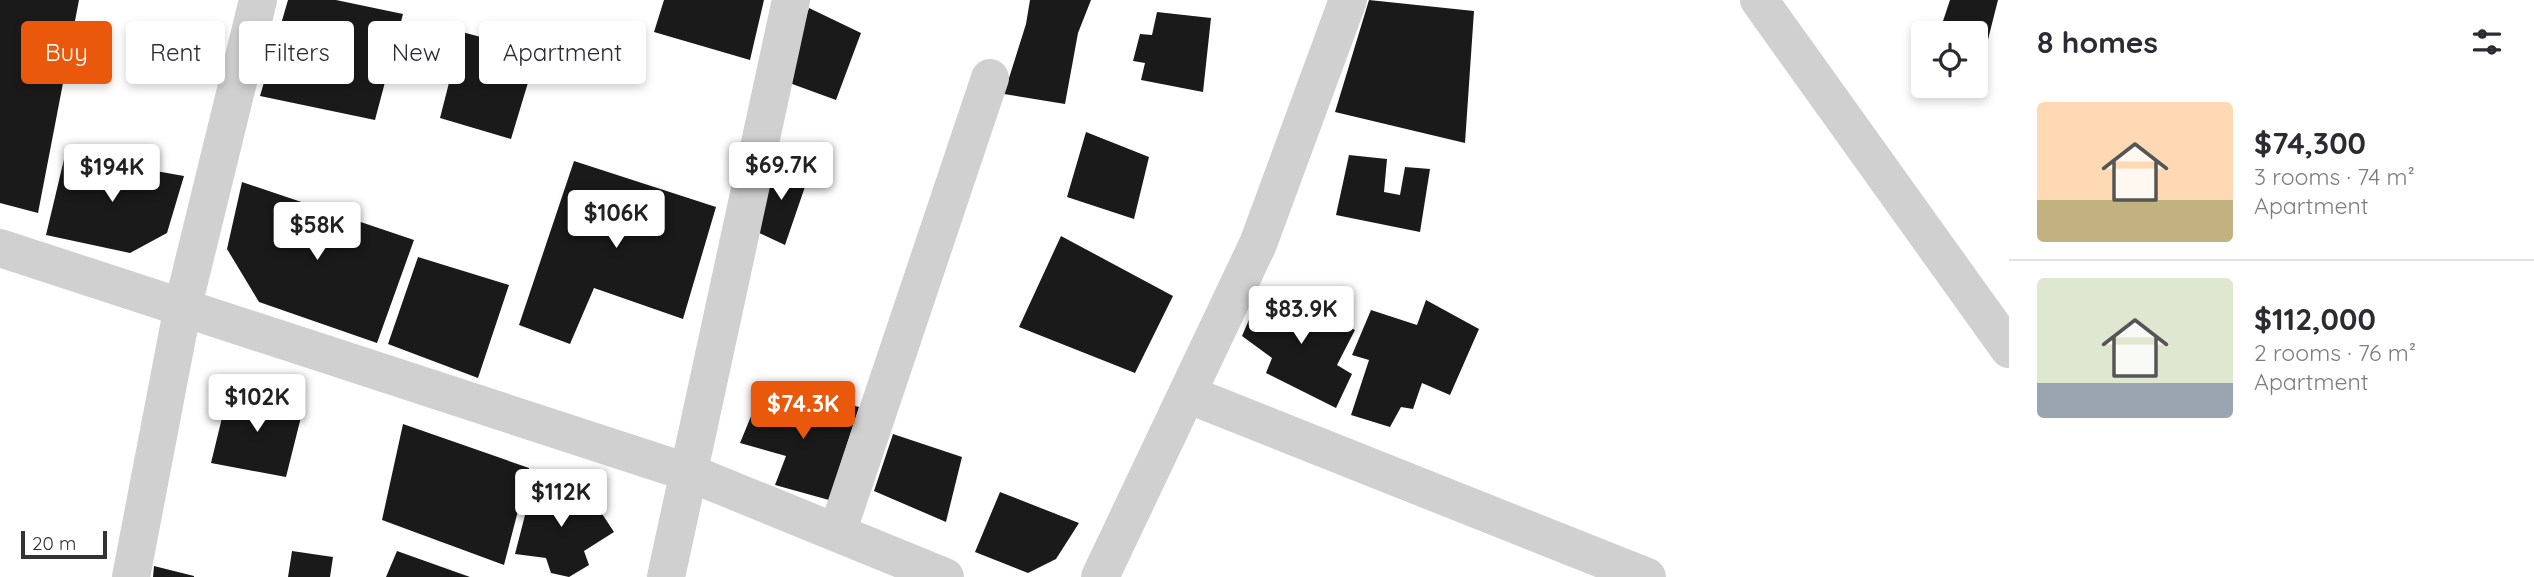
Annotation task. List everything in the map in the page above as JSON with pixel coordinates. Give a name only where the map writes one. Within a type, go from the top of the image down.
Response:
[{"type":"street","points":[[131,577],[183,306],[258,0]]},
{"type":"street","points":[[666,577],[791,0]]},
{"type":"street","points":[[1100,577],[1258,244],[1348,0]]},
{"type":"street","points":[[1759,0],[2009,349]]},
{"type":"street","points":[[837,533],[990,78]]},
{"type":"street","points":[[0,248],[690,473],[945,577]]},
{"type":"street","points":[[1187,394],[1647,577]]},
{"type":"building","points":[[0,0],[79,0],[75,21],[21,21],[21,84],[63,84],[38,213],[0,203]]},
{"type":"building","points":[[288,0],[336,0],[403,14],[401,21],[368,21],[368,84],[385,84],[375,120],[260,96],[264,84],[354,84],[354,21],[282,21]]},
{"type":"building","points":[[664,0],[764,0],[750,60],[654,32]]},
{"type":"building","points":[[1030,0],[1091,0],[1078,33],[1065,104],[1004,94],[1026,24]]},
{"type":"building","points":[[1369,0],[1474,11],[1465,143],[1335,112]]},
{"type":"building","points":[[1950,0],[1998,0],[1988,40],[1988,21],[1943,21]]},
{"type":"building","points":[[809,8],[861,33],[836,100],[784,81]]},
{"type":"building","points":[[1157,12],[1211,18],[1203,92],[1141,80],[1145,63],[1133,61],[1140,34],[1152,35]]},
{"type":"building","points":[[465,33],[479,36],[479,84],[528,84],[511,139],[440,118],[449,84],[465,84]]},
{"type":"building","points":[[1086,132],[1149,157],[1134,219],[1067,197]]},
{"type":"building","points":[[65,155],[184,176],[167,233],[130,253],[46,235]]},
{"type":"building","points":[[1349,155],[1387,159],[1384,192],[1400,195],[1405,167],[1430,169],[1420,232],[1336,215]]},
{"type":"building","points":[[772,160],[809,175],[785,245],[755,231]]},
{"type":"building","points":[[574,161],[716,207],[683,319],[594,288],[570,344],[519,325]]},
{"type":"building","points":[[242,182],[414,240],[377,343],[259,302],[227,249]]},
{"type":"building","points":[[1061,236],[1173,296],[1135,373],[1019,327]]},
{"type":"building","points":[[418,257],[509,285],[478,378],[388,344]]},
{"type":"building","points":[[1263,287],[1355,330],[1337,365],[1352,374],[1336,408],[1266,373],[1272,358],[1242,336]]},
{"type":"building","points":[[1426,300],[1479,329],[1450,395],[1422,383],[1413,409],[1401,407],[1390,427],[1351,415],[1369,360],[1352,355],[1371,310],[1417,325]]},
{"type":"building","points":[[229,389],[303,409],[286,477],[211,463]]},
{"type":"building","points":[[761,392],[811,415],[821,397],[859,407],[829,500],[775,485],[786,456],[740,443]]},
{"type":"building","points":[[403,424],[529,468],[504,565],[382,520]]},
{"type":"building","points":[[893,434],[962,457],[946,522],[874,491]]},
{"type":"building","points":[[533,484],[591,497],[614,532],[584,551],[589,565],[569,577],[551,573],[546,558],[515,554]]},
{"type":"building","points":[[1000,492],[1079,523],[1056,559],[1028,573],[975,552]]},
{"type":"building","points":[[292,551],[333,557],[330,577],[288,577]]},
{"type":"building","points":[[397,551],[470,577],[386,577]]},
{"type":"building","points":[[154,566],[194,576],[194,577],[153,577]]}]
